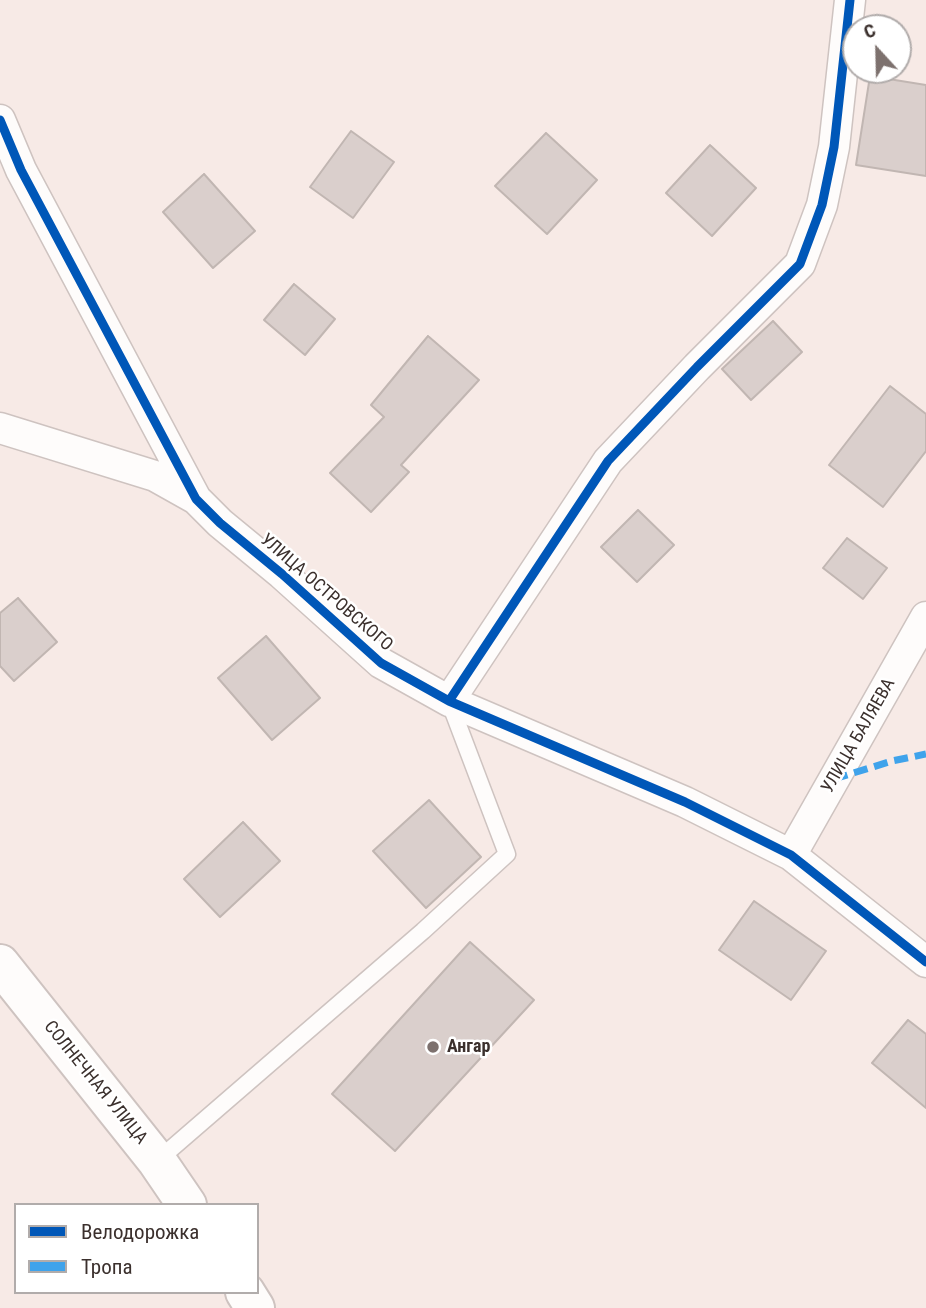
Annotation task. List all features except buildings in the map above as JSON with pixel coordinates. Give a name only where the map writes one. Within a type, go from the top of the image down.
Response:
[{"type":"main road","name":"СОЛНЕЧНАЯ УЛИЦА","points":[[0,964],[157,1161],[186,1203]]},
{"type":"street","points":[[449,701],[608,461],[800,264],[822,205],[834,147],[850,0]]},
{"type":"street","name":"УЛИЦА ОСТРОВСКОГО","points":[[0,120],[21,170],[196,499]]},
{"type":"street","name":"УЛИЦА ОСТРОВСКОГО","points":[[0,428],[155,476],[196,499],[381,663],[449,701],[685,802],[791,855],[926,962]]},
{"type":"street","name":"УЛИЦА БАЛЯЕВА","points":[[791,855],[926,617]]},
{"type":"lane","points":[[157,1161],[423,932],[507,854],[449,701]]},
{"type":"marked path","points":[[834,779],[892,761],[926,754]]},
{"type":"cycle path","points":[[449,701],[608,461],[800,264],[822,205],[834,147],[850,0]]},
{"type":"cycle path","points":[[0,120],[21,170],[196,499],[220,523],[282,574],[381,663],[449,701],[685,802],[791,855],[926,962]]},
{"type":"place","name":"Ангар","points":[[433,1047]]}]
